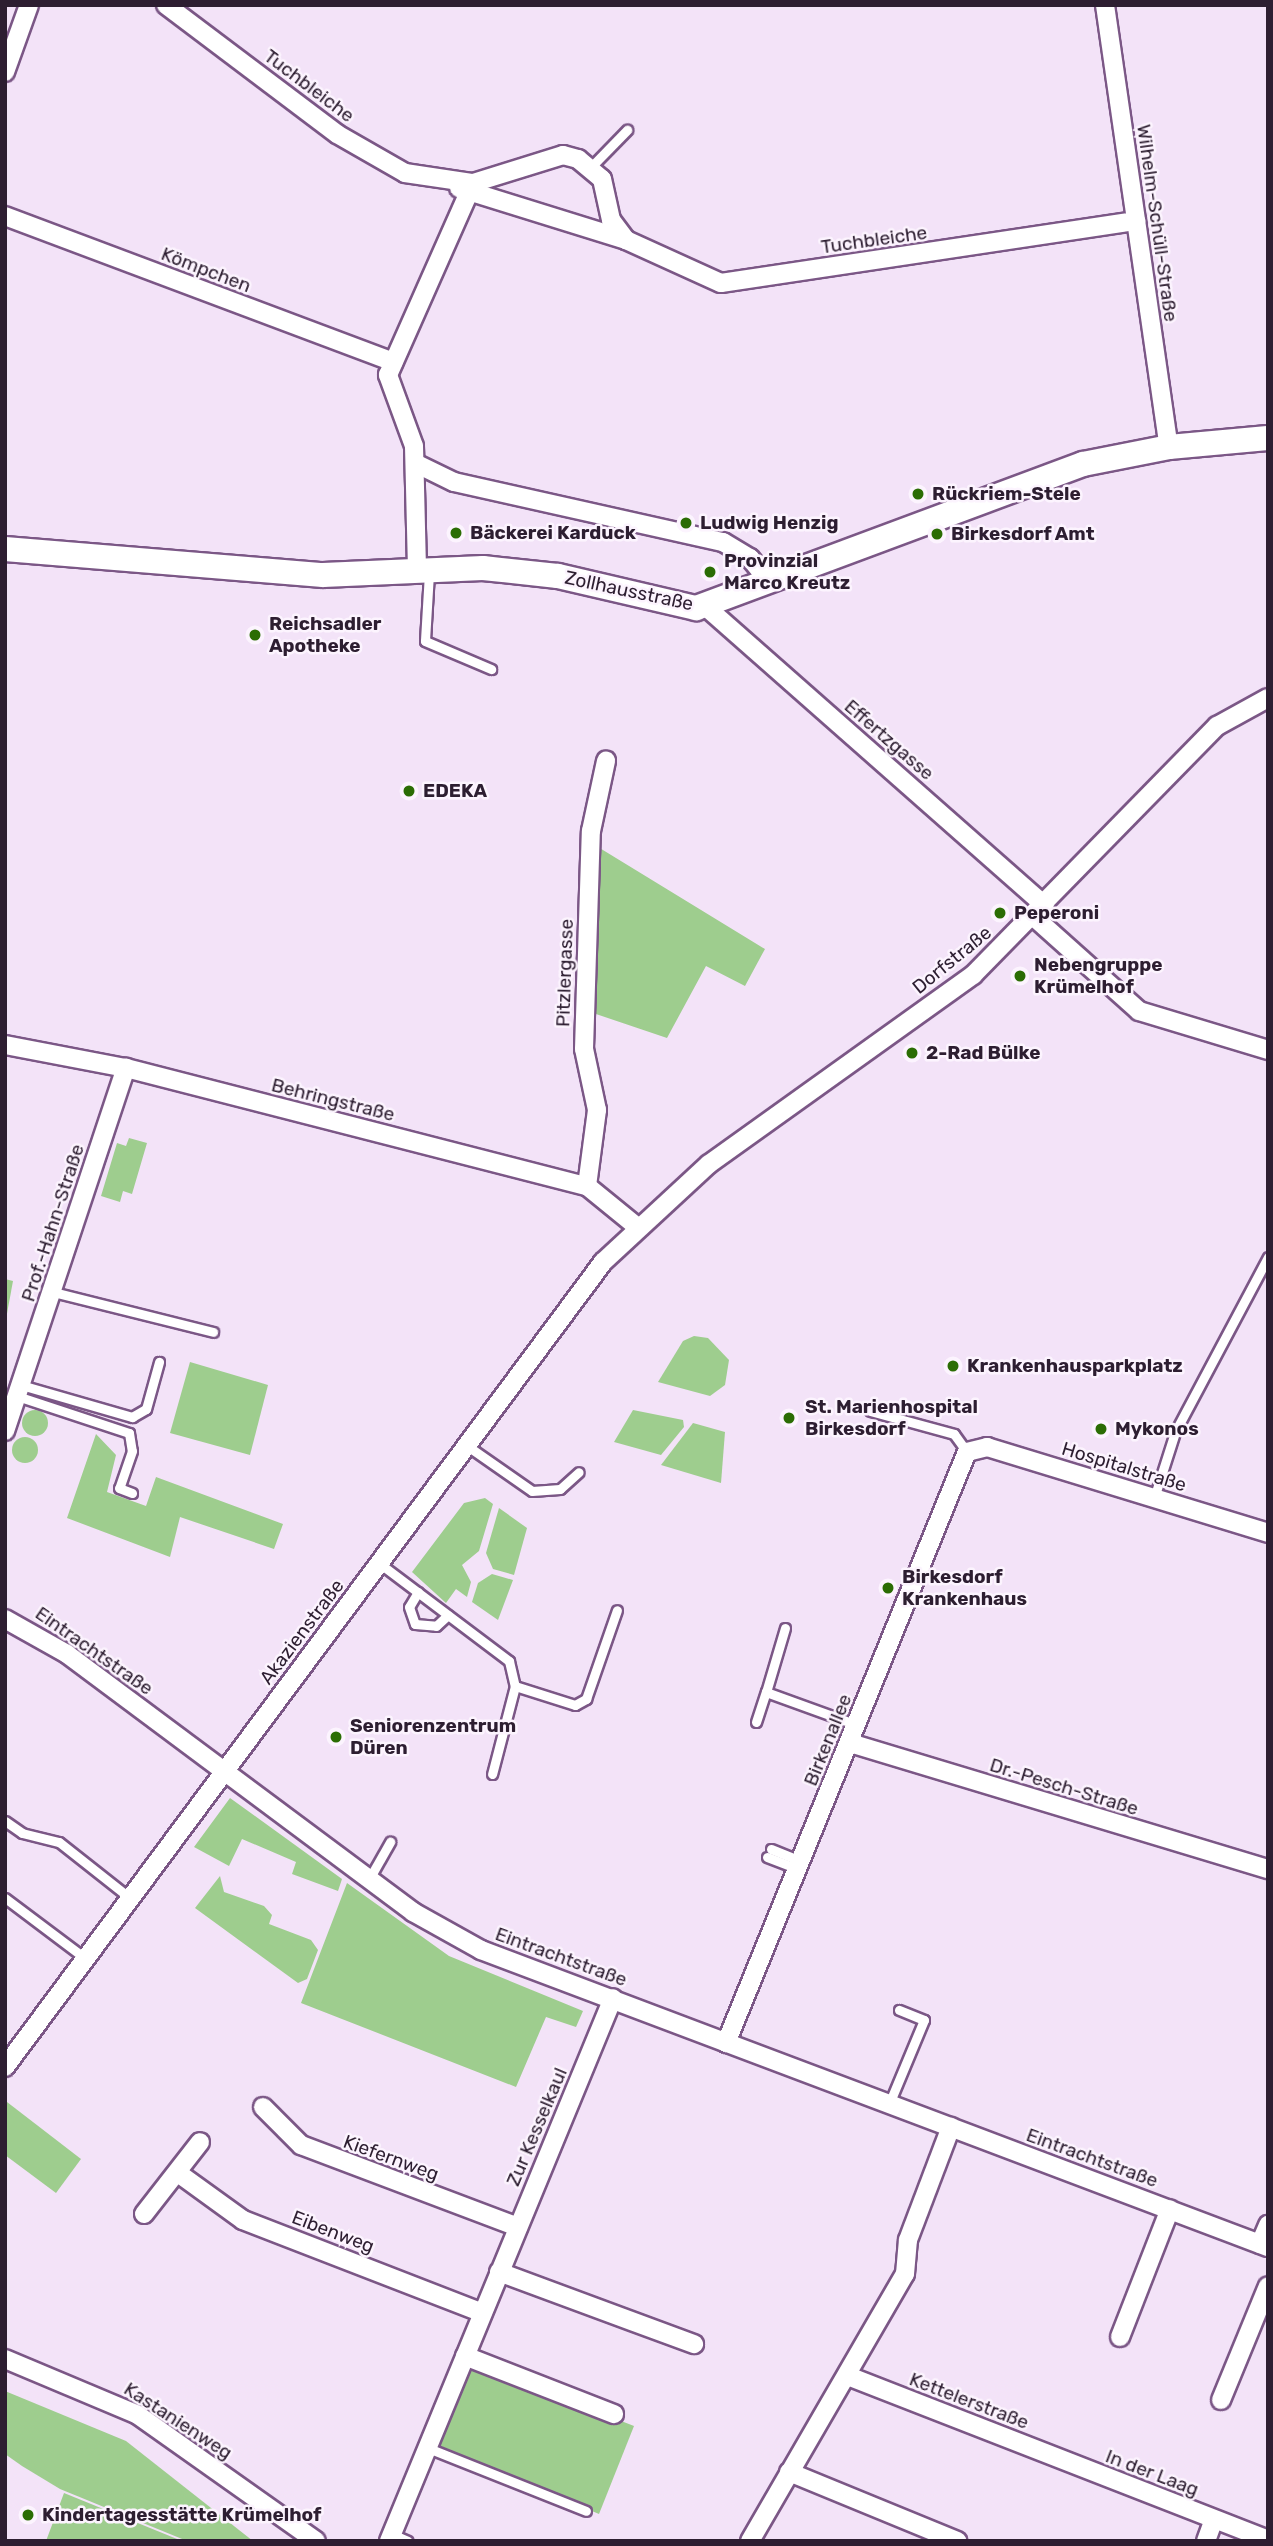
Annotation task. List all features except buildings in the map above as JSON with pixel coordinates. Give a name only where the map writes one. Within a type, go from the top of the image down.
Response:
[{"type":"street","points":[[5,72],[29,5]]},
{"type":"street","name":"Tuchbleiche","points":[[166,5],[362,151],[438,182],[471,187],[626,240],[721,283],[1136,221]]},
{"type":"street","name":"Wilhelm-Schüll-Straße","points":[[1105,5],[1169,447]]},
{"type":"street","name":"Tuchbleiche","points":[[471,187],[563,155],[591,167]]},
{"type":"street","points":[[591,167],[626,240]]},
{"type":"street","points":[[423,568],[415,463],[389,384],[393,362],[471,187]]},
{"type":"street","name":"Kömpchen","points":[[5,216],[393,362]]},
{"type":"street","name":"Zollhausstraße","points":[[5,549],[323,575],[423,568],[558,576],[705,606],[1083,464],[1169,447],[1268,439]]},
{"type":"street","points":[[415,463],[454,482],[723,542],[750,558],[770,583]]},
{"type":"street","name":"Effertzgasse","points":[[705,606],[1040,911],[1139,1011],[1268,1050]]},
{"type":"street","name":"Dorfstraße","points":[[636,1226],[709,1164],[973,975],[1040,911],[1217,726],[1268,698]]},
{"type":"street","name":"Pitzlergasse","points":[[586,1186],[597,1110],[584,1049],[591,831],[606,761]]},
{"type":"street","name":"Behringstraße","points":[[5,1045],[126,1068],[586,1186],[636,1226]]},
{"type":"street","name":"Prof.-Hahn-Straße","points":[[5,1431],[126,1068]]},
{"type":"street","name":"Akazienstraße","points":[[5,2067],[466,1446],[636,1226]]},
{"type":"street","name":"Hospitalstraße","points":[[967,1452],[987,1447],[1268,1533]]},
{"type":"street","name":"Birkenallee","points":[[726,2043],[967,1452]]},
{"type":"street","name":"Eintrachtstraße","points":[[5,1619],[41,1636],[369,1879],[481,1950],[1264,2245],[1268,2225]]},
{"type":"street","name":"Dr.-Pesch-Straße","points":[[849,1743],[1268,1869]]},
{"type":"street","name":"Zur Kesselkaul","points":[[397,2539],[428,2448],[613,1998]]},
{"type":"street","name":"Kiefernweg","points":[[263,2107],[301,2145],[518,2227]]},
{"type":"street","points":[[750,2541],[905,2274],[908,2240],[951,2127]]},
{"type":"street","points":[[144,2214],[200,2142]]},
{"type":"street","name":"Eibenweg","points":[[178,2173],[243,2220],[483,2312]]},
{"type":"street","name":"Eintrachtstraße","points":[[1120,2337],[1170,2209]]},
{"type":"street","points":[[499,2272],[694,2344]]},
{"type":"street","points":[[1221,2400],[1268,2286]]},
{"type":"street","points":[[465,2356],[614,2414]]},
{"type":"street","name":"Kastanienweg","points":[[5,2359],[138,2415],[316,2541]]},
{"type":"street","name":"Kettelerstraße","points":[[848,2375],[1075,2465]]},
{"type":"street","name":"In der Laag","points":[[1075,2465],[1268,2540]]},
{"type":"street","points":[[789,2472],[957,2541]]},
{"type":"street","name":"In der Laag","points":[[1206,2541],[1214,2519]]},
{"type":"lane","points":[[591,167],[627,130]]},
{"type":"lane","points":[[423,568],[425,641],[491,669]]},
{"type":"lane","points":[[1153,1498],[1175,1432],[1268,1257]]},
{"type":"lane","points":[[53,1292],[213,1332]]},
{"type":"lane","points":[[19,1391],[132,1417],[146,1409],[159,1362]]},
{"type":"lane","points":[[19,1391],[130,1433],[132,1451],[119,1488],[132,1493]]},
{"type":"lane","points":[[870,1412],[954,1434],[967,1452]]},
{"type":"lane","points":[[466,1446],[531,1491],[560,1489],[579,1472]]},
{"type":"lane","points":[[379,1563],[509,1661],[515,1686],[492,1774]]},
{"type":"lane","points":[[418,1592],[409,1607],[415,1624],[436,1626],[448,1615]]},
{"type":"lane","points":[[515,1686],[575,1705],[586,1699],[617,1610]]},
{"type":"lane","points":[[756,1723],[785,1628]]},
{"type":"lane","points":[[766,1692],[857,1725]]},
{"type":"lane","points":[[5,1821],[22,1833],[59,1842],[130,1898]]},
{"type":"lane","points":[[369,1879],[390,1842]]},
{"type":"lane","points":[[769,1853],[800,1865]]},
{"type":"lane","points":[[5,1898],[85,1958]]},
{"type":"lane","points":[[889,2104],[924,2020],[899,2010]]},
{"type":"lane","points":[[428,2448],[586,2511]]},
{"type":"green space","points":[[598,847],[765,949],[745,986],[706,966],[667,1038],[593,1013]]},
{"type":"green space","points":[[129,1138],[147,1143],[132,1194],[123,1191],[120,1202],[101,1196],[117,1143],[126,1146]]},
{"type":"green space","points":[[5,1279],[13,1281],[6,1319],[5,1318]]},
{"type":"green space","points":[[694,1336],[708,1338],[729,1360],[725,1385],[710,1396],[658,1382],[683,1341]]},
{"type":"green space","points":[[190,1362],[268,1385],[250,1455],[170,1433]]},
{"type":"green space","points":[[35,1410],[44,1414],[48,1423],[44,1432],[35,1436],[26,1432],[22,1423],[26,1414]]},
{"type":"green space","points":[[633,1410],[683,1420],[684,1427],[661,1455],[614,1442]]},
{"type":"green space","points":[[693,1423],[725,1432],[721,1483],[661,1465]]},
{"type":"green space","points":[[96,1434],[116,1455],[107,1492],[146,1506],[156,1477],[283,1524],[274,1549],[180,1517],[170,1557],[67,1518]]},
{"type":"green space","points":[[25,1437],[34,1441],[38,1450],[34,1459],[25,1463],[16,1459],[12,1450],[16,1441]]},
{"type":"green space","points":[[485,1498],[493,1504],[479,1551],[462,1565],[471,1582],[467,1597],[456,1589],[446,1603],[412,1572],[464,1503]]},
{"type":"green space","points":[[499,1508],[527,1528],[514,1575],[493,1569],[486,1553]]},
{"type":"green space","points":[[492,1574],[513,1580],[498,1620],[472,1602],[478,1583]]},
{"type":"green space","points":[[230,1798],[342,1879],[338,1891],[292,1874],[296,1862],[242,1839],[229,1866],[194,1847]]},
{"type":"green space","points":[[220,1876],[224,1892],[264,1906],[272,1915],[269,1924],[311,1940],[318,1950],[307,1979],[298,1983],[195,1908]]},
{"type":"green space","points":[[347,1883],[449,1956],[583,2011],[576,2027],[546,2017],[516,2087],[301,2003]]},
{"type":"green space","points":[[7,2102],[81,2159],[56,2193],[5,2155]]},
{"type":"green space","points":[[472,2363],[634,2426],[599,2514],[437,2446]]},
{"type":"green space","points":[[5,2391],[126,2441],[253,2541],[187,2541],[60,2489],[5,2454]]},
{"type":"green space","points":[[64,2493],[182,2541],[46,2541]]},
{"type":"place","name":"Rückriem-Stele","points":[[918,494]]},
{"type":"place","name":"Ludwig Henzig","points":[[686,523]]},
{"type":"place","name":"Bäckerei Karduck","points":[[456,533]]},
{"type":"place","name":"Birkesdorf Amt","points":[[937,534]]},
{"type":"place","name":"Provinzial Marco Kreutz","points":[[710,572]]},
{"type":"place","name":"Reichsadler Apotheke","points":[[255,635]]},
{"type":"place","name":"EDEKA","points":[[409,791]]},
{"type":"place","name":"Peperoni","points":[[1000,913]]},
{"type":"place","name":"Nebengruppe Krümelhof","points":[[1020,976]]},
{"type":"place","name":"2-Rad Bülke","points":[[912,1053]]},
{"type":"place","name":"Krankenhausparkplatz","points":[[953,1366]]},
{"type":"place","name":"St. Marienhospital Birkesdorf","points":[[789,1418]]},
{"type":"place","name":"Mykonos","points":[[1101,1429]]},
{"type":"place","name":"Birkesdorf Krankenhaus","points":[[888,1588]]},
{"type":"place","name":"Seniorenzentrum Düren","points":[[336,1737]]},
{"type":"place","name":"Kindertagesstätte Krümelhof","points":[[28,2515]]}]
